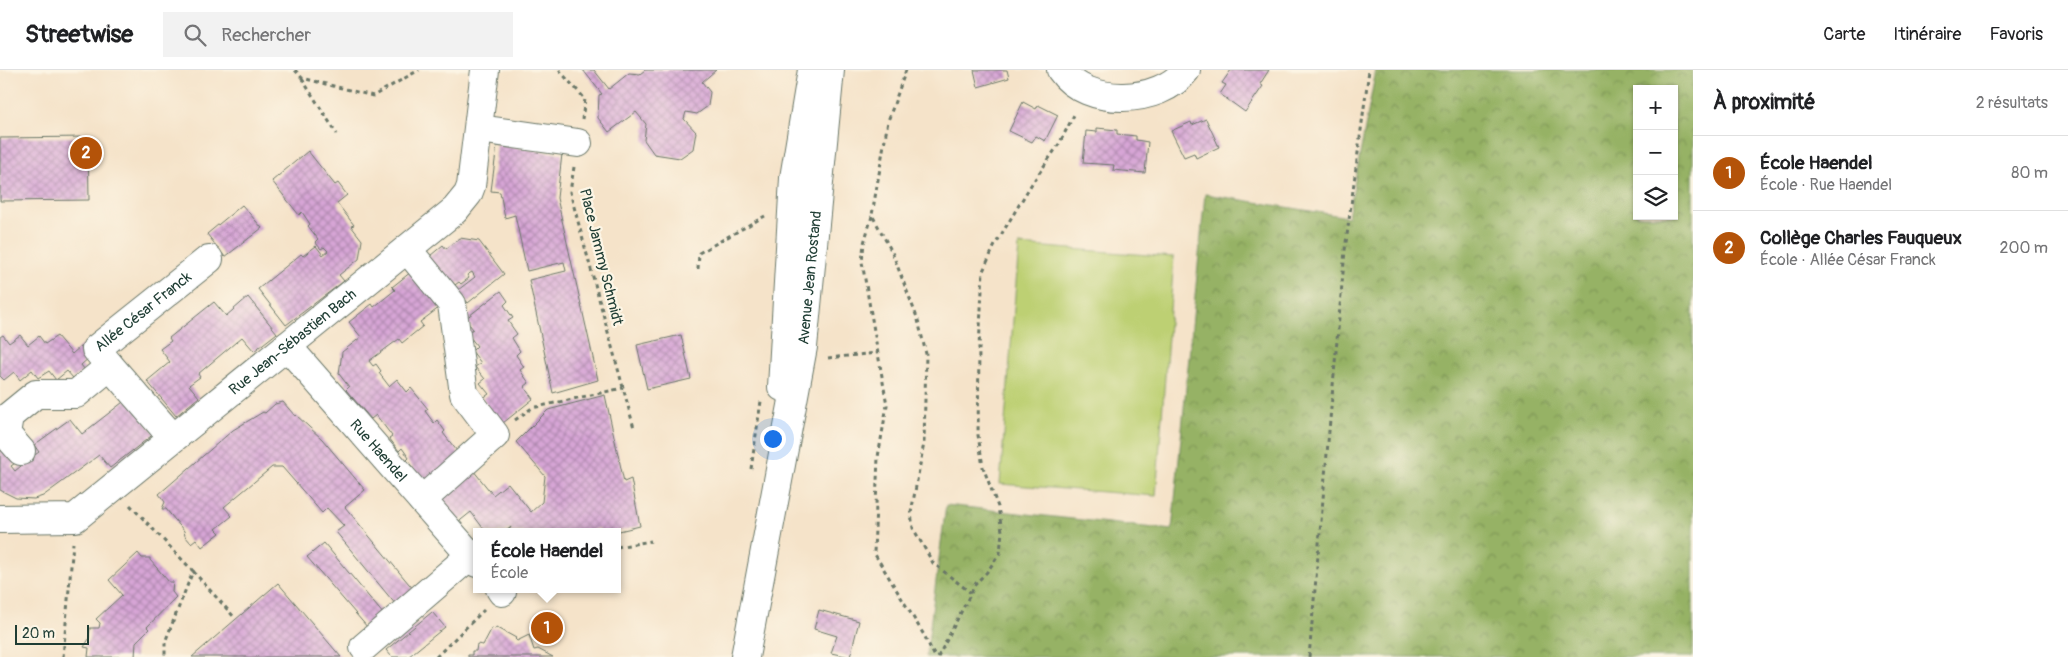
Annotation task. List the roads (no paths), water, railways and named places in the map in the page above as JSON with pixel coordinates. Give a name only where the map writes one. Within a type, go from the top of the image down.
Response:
[{"type":"street","name":"Rue Jean-Sébastien Bach","points":[[0,519],[75,518],[446,218],[468,194],[471,186],[485,70]]},
{"type":"street","name":"Avenue Jean Rostand","points":[[777,483],[794,178],[812,70]]},
{"type":"street","name":"Avenue Jean Rostand","points":[[745,657],[801,361],[830,70]]},
{"type":"street","points":[[1061,70],[1071,81],[1088,91],[1113,96],[1148,94],[1174,82],[1186,70]]},
{"type":"street","points":[[479,130],[578,144]]},
{"type":"street","points":[[407,249],[452,304],[464,394],[495,435],[422,500]]},
{"type":"street","name":"Allée César Franck","points":[[173,438],[96,349],[209,258]]},
{"type":"street","name":"Rue Haendel","points":[[287,346],[473,558]]},
{"type":"street","name":"Allée César Franck","points":[[21,451],[6,434],[9,416],[36,394],[76,394],[110,366]]},
{"type":"street","name":"Rue Haendel","points":[[364,647],[473,560]]},
{"type":"place","name":"Collège Charles Fauqueux","points":[[86,153]]},
{"type":"place","name":"École Haendel","points":[[547,628]]}]
